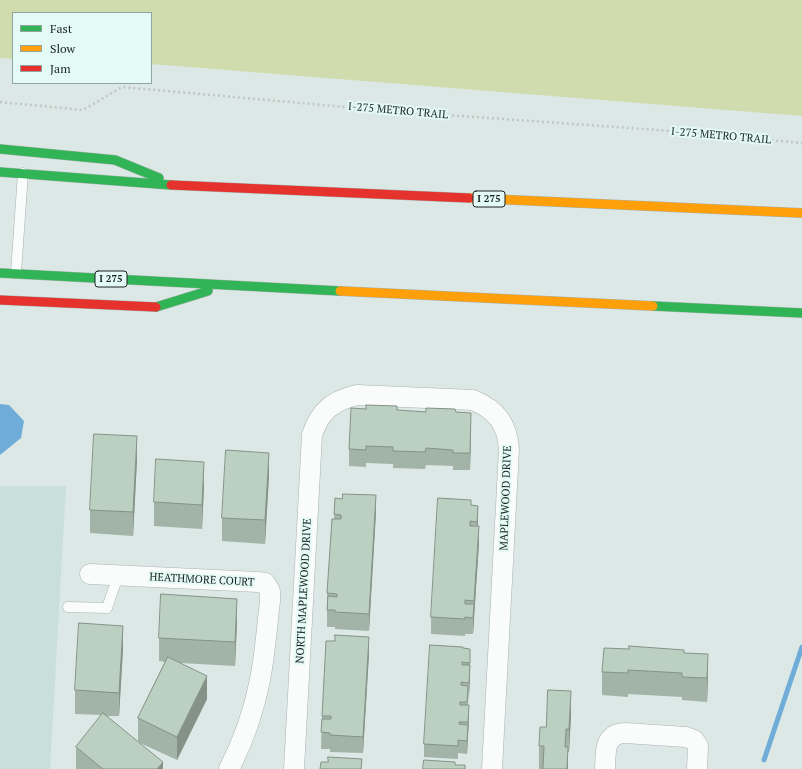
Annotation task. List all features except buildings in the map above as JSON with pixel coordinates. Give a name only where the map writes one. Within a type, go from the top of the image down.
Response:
[{"type":"highway","points":[[0,149],[115,160],[176,185]]},
{"type":"highway","name":"I 275","points":[[0,172],[176,185],[802,213]]},
{"type":"highway","name":"I 275","points":[[0,273],[223,286],[802,313]]},
{"type":"highway","points":[[0,300],[155,307],[223,286]]},
{"type":"street","name":"MAPLEWOOD DRIVE","points":[[321,414],[333,404],[357,395],[473,400],[485,404],[502,422],[508,435],[509,449],[492,769]]},
{"type":"street","name":"NORTH MAPLEWOOD DRIVE","points":[[294,769],[312,435],[321,414]]},
{"type":"street","name":"HEATHMORE COURT","points":[[90,574],[265,583],[270,591],[260,680],[249,720],[228,769]]},
{"type":"street","points":[[605,769],[607,744],[611,737],[616,733],[625,733],[686,737],[694,740],[698,746],[697,769]]},
{"type":"lane","points":[[16,273],[23,173]]},
{"type":"lane","points":[[68,607],[108,608],[118,576]]},
{"type":"path","name":"I-275 METRO TRAIL","points":[[0,102],[83,110],[122,87],[390,111],[658,130],[802,143]]},
{"type":"shaded area","points":[[0,486],[66,486],[50,769],[0,769]]},
{"type":"green space","points":[[0,0],[802,0],[802,116],[152,64],[152,12],[12,12],[12,59],[0,58]]},
{"type":"water","points":[[0,404],[9,405],[24,421],[21,438],[0,455]]},
{"type":"waterway","points":[[764,760],[802,647]]},
{"type":"traffic: fast","points":[[0,149],[115,160],[159,178]]},
{"type":"traffic: fast","points":[[0,172],[171,185]]},
{"type":"traffic: fast","points":[[0,273],[340,291]]},
{"type":"traffic: fast","points":[[156,307],[208,291]]},
{"type":"traffic: fast","points":[[653,306],[802,313]]},
{"type":"traffic: slow","points":[[469,198],[802,213]]},
{"type":"traffic: slow","points":[[340,291],[653,306]]},
{"type":"traffic: jam","points":[[171,185],[469,198]]},
{"type":"traffic: jam","points":[[0,300],[156,307]]}]
